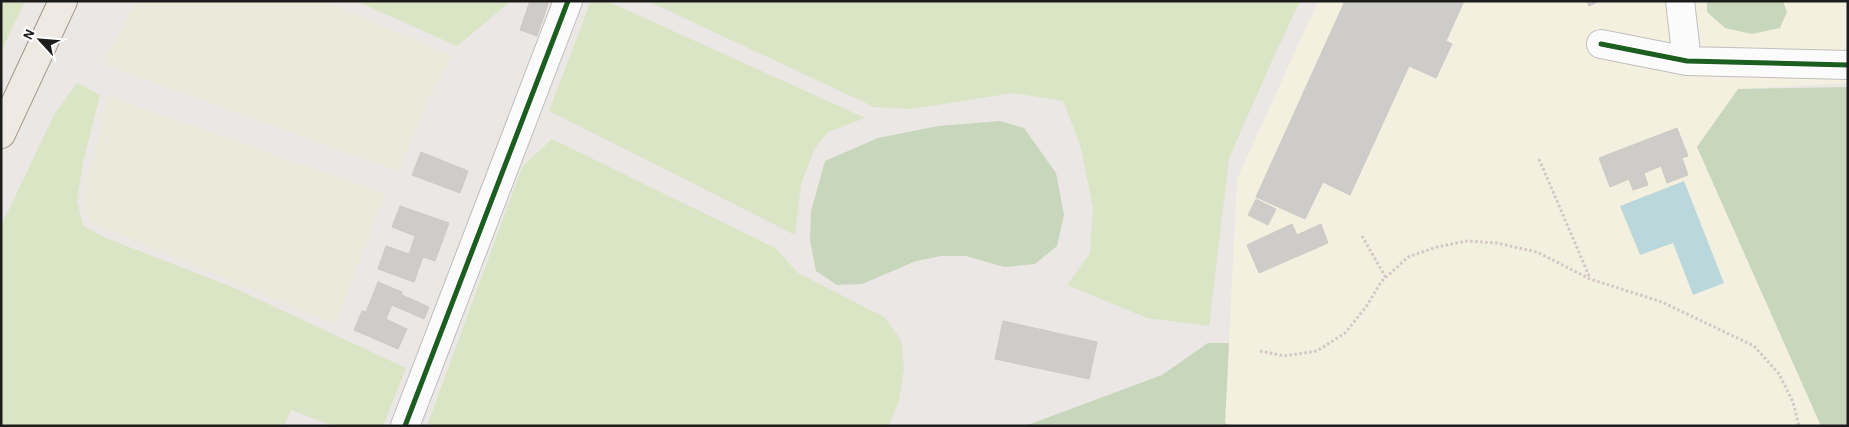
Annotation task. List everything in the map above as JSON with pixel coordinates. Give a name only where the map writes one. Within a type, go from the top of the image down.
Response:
[{"type":"main road","points":[[1,134],[63,1]]},
{"type":"street","points":[[405,426],[568,1]]},
{"type":"street","points":[[1680,1],[1687,61]]},
{"type":"street","points":[[1601,44],[1687,61],[1848,65]]},
{"type":"path","points":[[1539,158],[1590,279]]},
{"type":"path","points":[[1362,236],[1386,278]]},
{"type":"path","points":[[1260,351],[1284,356],[1317,351],[1345,333],[1386,278],[1408,257],[1437,247],[1467,241],[1497,243],[1537,252],[1590,279],[1662,302],[1754,346],[1778,374],[1793,402],[1799,426]]},
{"type":"shaded area","points":[[136,1],[324,1],[452,56],[432,92],[398,171],[103,64]]},
{"type":"shaded area","points":[[1318,1],[1848,1],[1848,83],[1738,89],[1697,147],[1821,426],[1231,426],[1225,423],[1237,179]]},
{"type":"shaded area","points":[[108,96],[385,194],[335,324],[91,222],[84,201]]},
{"type":"green space","points":[[1,1],[25,1],[1,52]]},
{"type":"green space","points":[[356,1],[511,1],[457,46]]},
{"type":"green space","points":[[591,1],[607,1],[865,118],[828,132],[815,148],[801,184],[795,235],[549,111]]},
{"type":"green space","points":[[648,1],[1300,1],[1229,158],[1209,326],[1147,318],[1067,285],[1090,253],[1093,208],[1080,144],[1063,101],[1013,93],[911,109],[874,107]]},
{"type":"green space","points":[[1707,1],[1783,1],[1787,12],[1780,28],[1752,34],[1725,28],[1707,12]]},
{"type":"green space","points":[[77,83],[100,95],[83,163],[77,201],[83,226],[106,238],[232,287],[406,368],[383,426],[334,426],[291,410],[284,426],[1,426],[1,226],[54,115]]},
{"type":"green space","points":[[1848,87],[1848,426],[1821,426],[1697,147],[1738,89]]},
{"type":"green space","points":[[1000,121],[1024,128],[1056,173],[1064,215],[1057,246],[1035,264],[1004,267],[966,256],[941,256],[916,261],[862,284],[837,285],[816,271],[810,240],[811,211],[825,161],[878,138],[938,126]]},
{"type":"green space","points":[[552,139],[775,248],[798,273],[884,317],[901,340],[904,369],[899,400],[889,426],[427,426],[522,167]]},
{"type":"green space","points":[[1208,343],[1229,343],[1225,423],[1231,426],[1025,426],[1162,375]]},
{"type":"water","points":[[1684,181],[1724,283],[1693,295],[1673,243],[1640,255],[1620,206]]},
{"type":"building","points":[[530,1],[549,1],[537,36],[520,30]]},
{"type":"building","points":[[1345,1],[1464,1],[1446,41],[1452,44],[1436,78],[1409,66],[1350,195],[1323,182],[1305,219],[1256,197]]},
{"type":"building","points":[[1587,1],[1600,1],[1589,6]]},
{"type":"building","points":[[1677,128],[1688,156],[1682,158],[1688,175],[1667,183],[1661,166],[1644,173],[1648,185],[1633,190],[1629,179],[1610,187],[1599,158]]},
{"type":"building","points":[[421,152],[468,171],[460,193],[412,175]]},
{"type":"building","points":[[1256,199],[1276,209],[1268,225],[1248,215]]},
{"type":"building","points":[[400,206],[449,223],[435,261],[423,257],[414,282],[378,269],[386,246],[409,254],[415,236],[392,227]]},
{"type":"building","points":[[1292,224],[1297,235],[1321,224],[1328,243],[1259,273],[1247,245]]},
{"type":"building","points":[[378,282],[402,292],[402,295],[429,307],[424,319],[392,305],[386,319],[407,329],[398,349],[354,330],[362,311],[366,312]]},
{"type":"building","points":[[1003,321],[1097,342],[1089,379],[995,359]]},
{"type":"cycle path","points":[[405,426],[568,1]]},
{"type":"cycle path","points":[[1601,44],[1687,61],[1848,65]]}]
